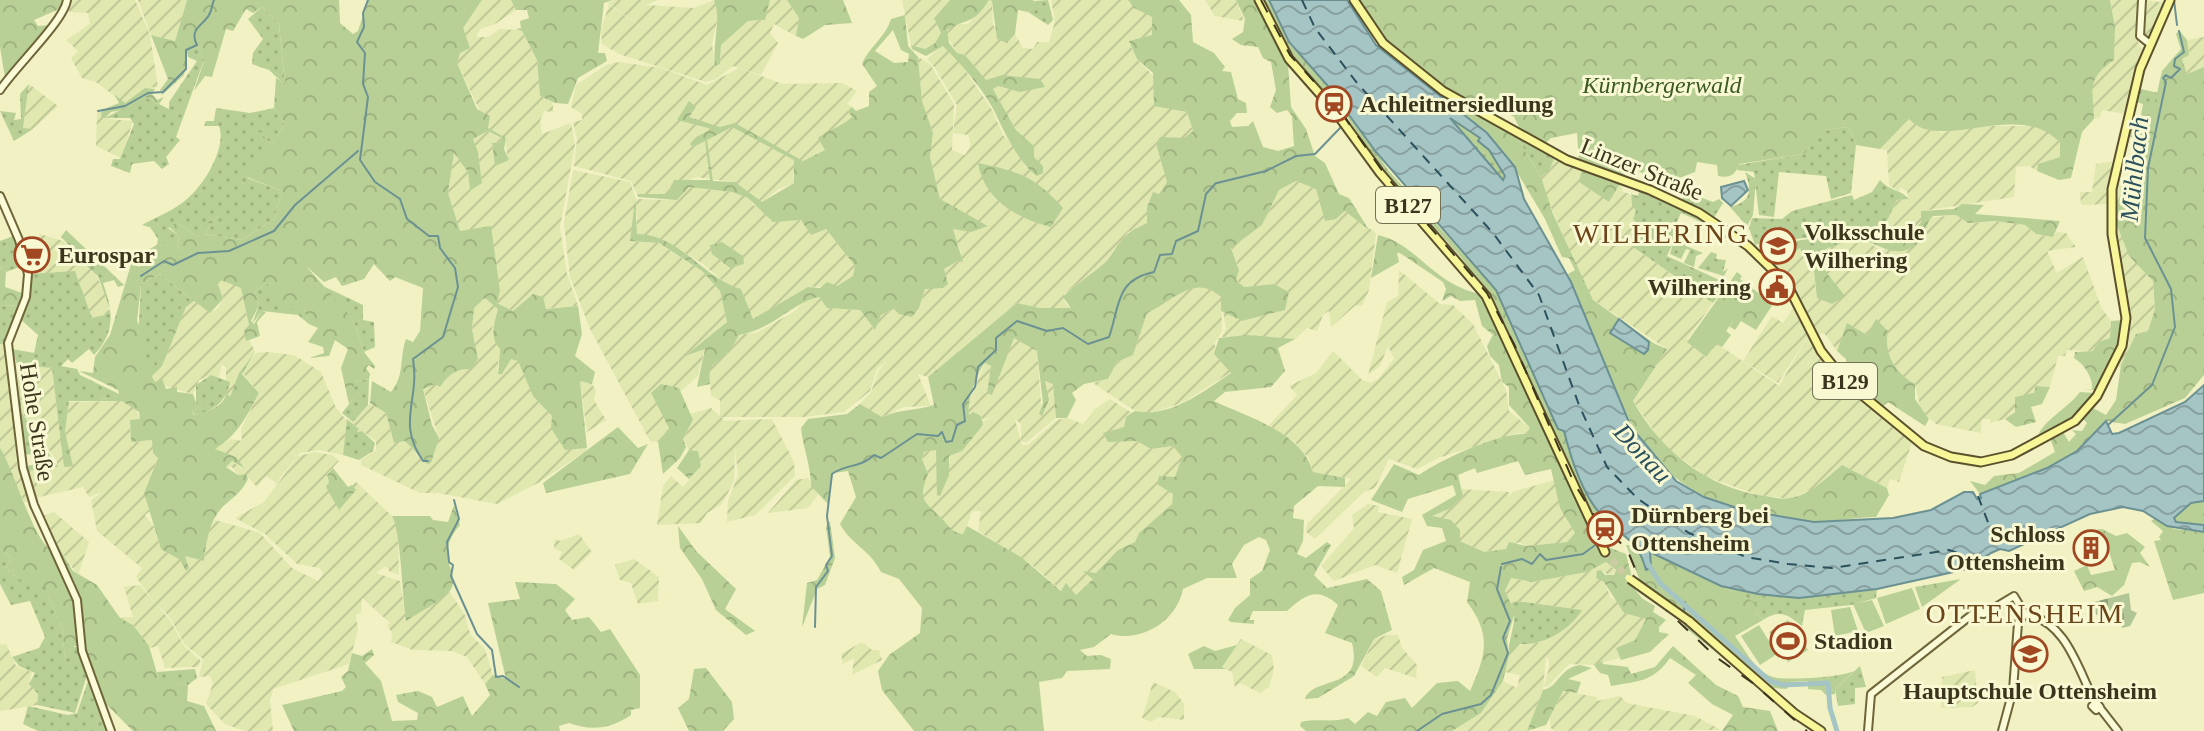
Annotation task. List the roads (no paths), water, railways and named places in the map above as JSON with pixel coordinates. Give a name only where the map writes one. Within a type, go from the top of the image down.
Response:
[{"type":"main road","points":[[0,90],[32,47],[60,19],[67,0]]},
{"type":"main road","name":"B127","points":[[1259,0],[1289,59],[1344,123],[1388,183],[1486,296],[1604,550]]},
{"type":"main road","name":"Linzer Straße","points":[[1354,0],[1373,31],[1394,53],[1443,91],[1544,148],[1593,171],[1650,190],[1708,218],[1749,247],[1778,274],[1826,359],[1869,402],[1933,450],[1964,460],[1994,461],[2016,453],[2080,417],[2097,396],[2122,346],[2126,311],[2112,234],[2111,201],[2135,88],[2170,0]]},
{"type":"main road","points":[[2142,0],[2141,39],[2150,44]]},
{"type":"main road","name":"Hohe Straße","points":[[0,196],[19,240],[28,274],[27,292],[10,331],[8,350],[23,468],[39,517],[77,600],[82,651],[111,731]]},
{"type":"main road","points":[[1628,578],[1689,621],[1794,713],[1821,731]]},
{"type":"main road","points":[[1868,728],[1872,693],[1963,620],[1974,613],[1984,614],[2014,596],[2025,614],[2057,630],[2064,639],[2097,705],[2118,731]]},
{"type":"main road","points":[[2002,731],[2011,698],[2018,621],[2025,614]]},
{"type":"water","name":"Donau","points":[[1269,0],[1347,0],[1376,45],[1487,133],[1515,167],[1524,199],[1571,282],[1631,427],[1676,481],[1704,497],[1743,510],[1814,522],[1893,518],[1931,510],[1964,492],[1973,492],[1977,499],[1981,498],[1980,494],[2047,468],[2077,451],[2106,421],[2112,434],[2119,433],[2185,402],[2204,385],[2204,501],[2191,503],[2174,518],[2176,522],[2204,525],[2204,532],[2167,526],[2143,511],[2123,507],[2090,514],[2009,551],[2000,549],[1967,569],[1877,589],[1799,598],[1721,586],[1650,552],[1651,568],[1646,570],[1634,545],[1604,518],[1584,489],[1564,431],[1558,429],[1496,290],[1376,152],[1327,85],[1289,42]],"holes":[[[1450,118],[1480,138],[1478,141],[1489,150],[1505,176],[1503,180]]]},
{"type":"water","points":[[1744,181],[1748,190],[1731,206],[1722,198],[1721,187]]},
{"type":"water","points":[[1619,319],[1649,342],[1644,354],[1610,333]]},
{"type":"waterway","points":[[98,111],[125,106],[148,93],[163,92],[186,69],[186,50],[197,45],[196,31],[208,17],[214,0]]},
{"type":"waterway","points":[[368,0],[363,13],[364,27],[357,42],[365,53],[363,84],[368,97],[360,160],[375,182],[400,199],[407,219],[429,236],[438,236],[440,248],[455,268],[458,287],[443,337],[413,359],[411,435],[423,461],[428,461]]},
{"type":"waterway","name":"Mühlbach","points":[[2174,0],[2177,25]]},
{"type":"waterway","name":"Mühlbach","points":[[2108,425],[2152,385],[2175,327],[2171,289],[2145,238],[2148,168],[2166,82],[2163,78],[2166,75],[2171,78],[2180,69],[2174,66],[2175,59],[2184,52],[2179,31]]},
{"type":"waterway","points":[[1217,183],[1266,171],[1296,156],[1315,154],[1342,126]]},
{"type":"waterway","points":[[141,276],[164,261],[173,265],[198,253],[229,251],[274,231],[295,205],[358,151]]},
{"type":"waterway","points":[[815,627],[816,587],[828,571],[826,565],[832,556],[827,516],[832,474],[874,455],[881,458],[917,434],[938,436],[942,432],[946,442],[952,441],[957,425],[965,421],[963,404],[975,387],[978,367],[996,350],[996,338],[1017,321],[1047,331],[1063,328],[1088,344],[1109,337],[1126,288],[1132,281],[1154,272],[1160,255],[1172,254],[1176,241],[1198,231],[1206,194],[1216,183]]},
{"type":"waterway","points":[[454,500],[459,519],[447,542],[449,562],[453,565],[451,576],[477,634],[492,650],[496,677],[503,676],[519,687]]},
{"type":"waterway","points":[[1502,564],[1522,559],[1532,564],[1540,554],[1546,560],[1583,554],[1598,543]]},
{"type":"waterway","points":[[1647,562],[1660,583],[1770,681],[1783,685],[1828,683],[1830,708],[1837,731]]},
{"type":"waterway","points":[[1417,731],[1442,714],[1481,704],[1491,695],[1508,653],[1503,638],[1510,621],[1497,589],[1501,567]]},
{"type":"waterway","points":[[1684,612],[1685,602]]},
{"type":"tunnel","points":[[1605,552],[1626,576]]},
{"type":"railway","points":[[1261,0],[1290,55],[1338,108],[1386,176],[1487,293],[1514,344],[1574,483],[1598,522],[1627,549],[1643,588],[1716,657],[1754,684],[1807,731]]},
{"type":"place","name":"Achleitnersiedlung","points":[[1334,104]]},
{"type":"place","name":"Volksschule Wilhering","points":[[1778,246]]},
{"type":"place","name":"Eurospar","points":[[32,255]]},
{"type":"place","name":"Wilhering","points":[[1777,287]]},
{"type":"place","name":"Dürnberg bei Ottensheim","points":[[1605,529]]},
{"type":"place","name":"Schloss Ottensheim","points":[[2091,548]]},
{"type":"place","name":"Stadion","points":[[1788,641]]},
{"type":"place","name":"Hauptschule Ottensheim","points":[[2030,654]]},
{"type":"district","name":"WILHERING","points":[[1661,233]]},
{"type":"district","name":"OTTENSHEIM","points":[[2025,613]]},
{"type":"park label","name":"Kürnbergerwald","points":[[1662,85]]}]
